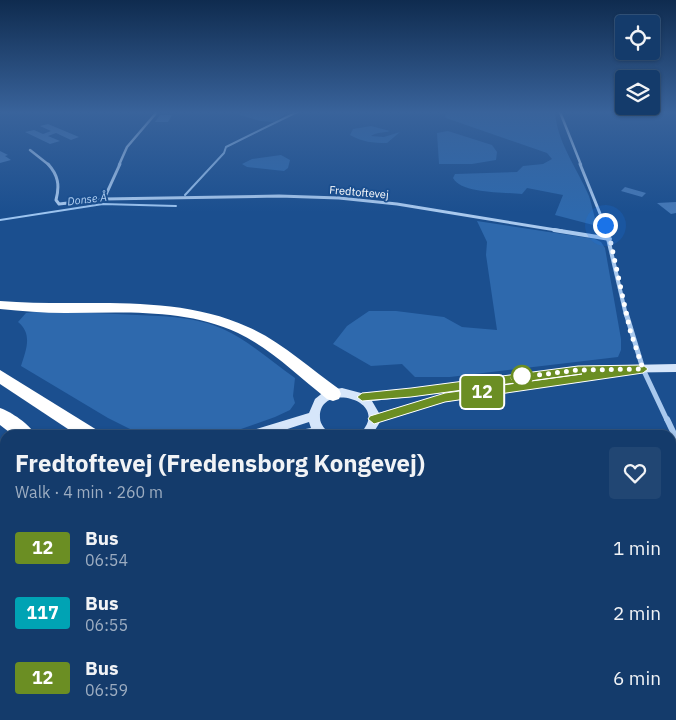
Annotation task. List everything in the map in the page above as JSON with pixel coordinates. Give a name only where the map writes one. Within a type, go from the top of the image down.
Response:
[{"type":"highway","points":[[0,304],[37,308],[144,309],[197,315],[242,329],[263,340],[333,394]]},
{"type":"highway","points":[[0,376],[83,430]]},
{"type":"highway","points":[[0,415],[20,430]]},
{"type":"street","points":[[104,199],[129,146]]},
{"type":"street","points":[[573,146],[610,239],[630,330],[643,369],[672,430]]},
{"type":"street","name":"Fredtoftevej","points":[[30,150],[42,158],[58,178],[60,189],[56,200],[59,204],[104,199],[279,196],[339,198],[397,204],[610,239]]},
{"type":"street","points":[[319,430],[315,424],[314,416],[320,402],[333,394],[348,392],[362,397],[578,370],[676,368]]},
{"type":"street","points":[[374,419],[445,398],[643,369]]},
{"type":"street","points":[[362,397],[373,411],[373,425],[370,430]]},
{"type":"street","points":[[269,430],[314,416]]},
{"type":"shaded area","points":[[438,146],[492,146],[497,152],[496,160],[472,164],[439,164]]},
{"type":"shaded area","points":[[526,146],[564,146],[589,196],[597,226],[555,215],[563,195],[527,188],[522,194],[474,190],[458,183],[453,178],[455,174],[517,172],[523,166],[543,164],[552,159],[547,153]]},
{"type":"shaded area","points":[[281,155],[290,160],[288,168],[284,171],[247,167],[242,164],[252,159]]},
{"type":"shaded area","points":[[477,221],[595,239],[601,242],[605,248],[621,339],[621,350],[618,357],[450,377],[415,377],[402,364],[371,366],[333,344],[347,326],[369,311],[396,311],[444,317],[462,327],[497,330],[486,255],[487,242]]},
{"type":"shaded area","points":[[26,313],[98,313],[170,317],[213,325],[242,339],[295,378],[293,396],[295,403],[290,410],[238,430],[132,430],[108,418],[21,366],[27,337],[23,327],[18,322]]},
{"type":"building","points":[[0,151],[8,155],[5,156],[11,160],[0,163]]},
{"type":"building","points":[[625,187],[646,193],[642,197],[621,191]]},
{"type":"building","points":[[676,202],[676,213],[671,214],[657,203]]},
{"type":"waterway","name":"Donse Å","points":[[185,195],[229,146]]},
{"type":"waterway","name":"Donse Å","points":[[0,220],[103,204],[176,206]]},
{"type":"bus line","name":"12","points":[[362,397],[578,370],[643,369],[445,398],[374,419]]},
{"type":"route","points":[[522,376],[513,378],[578,370],[643,369],[630,330],[610,239],[605,225]]}]
